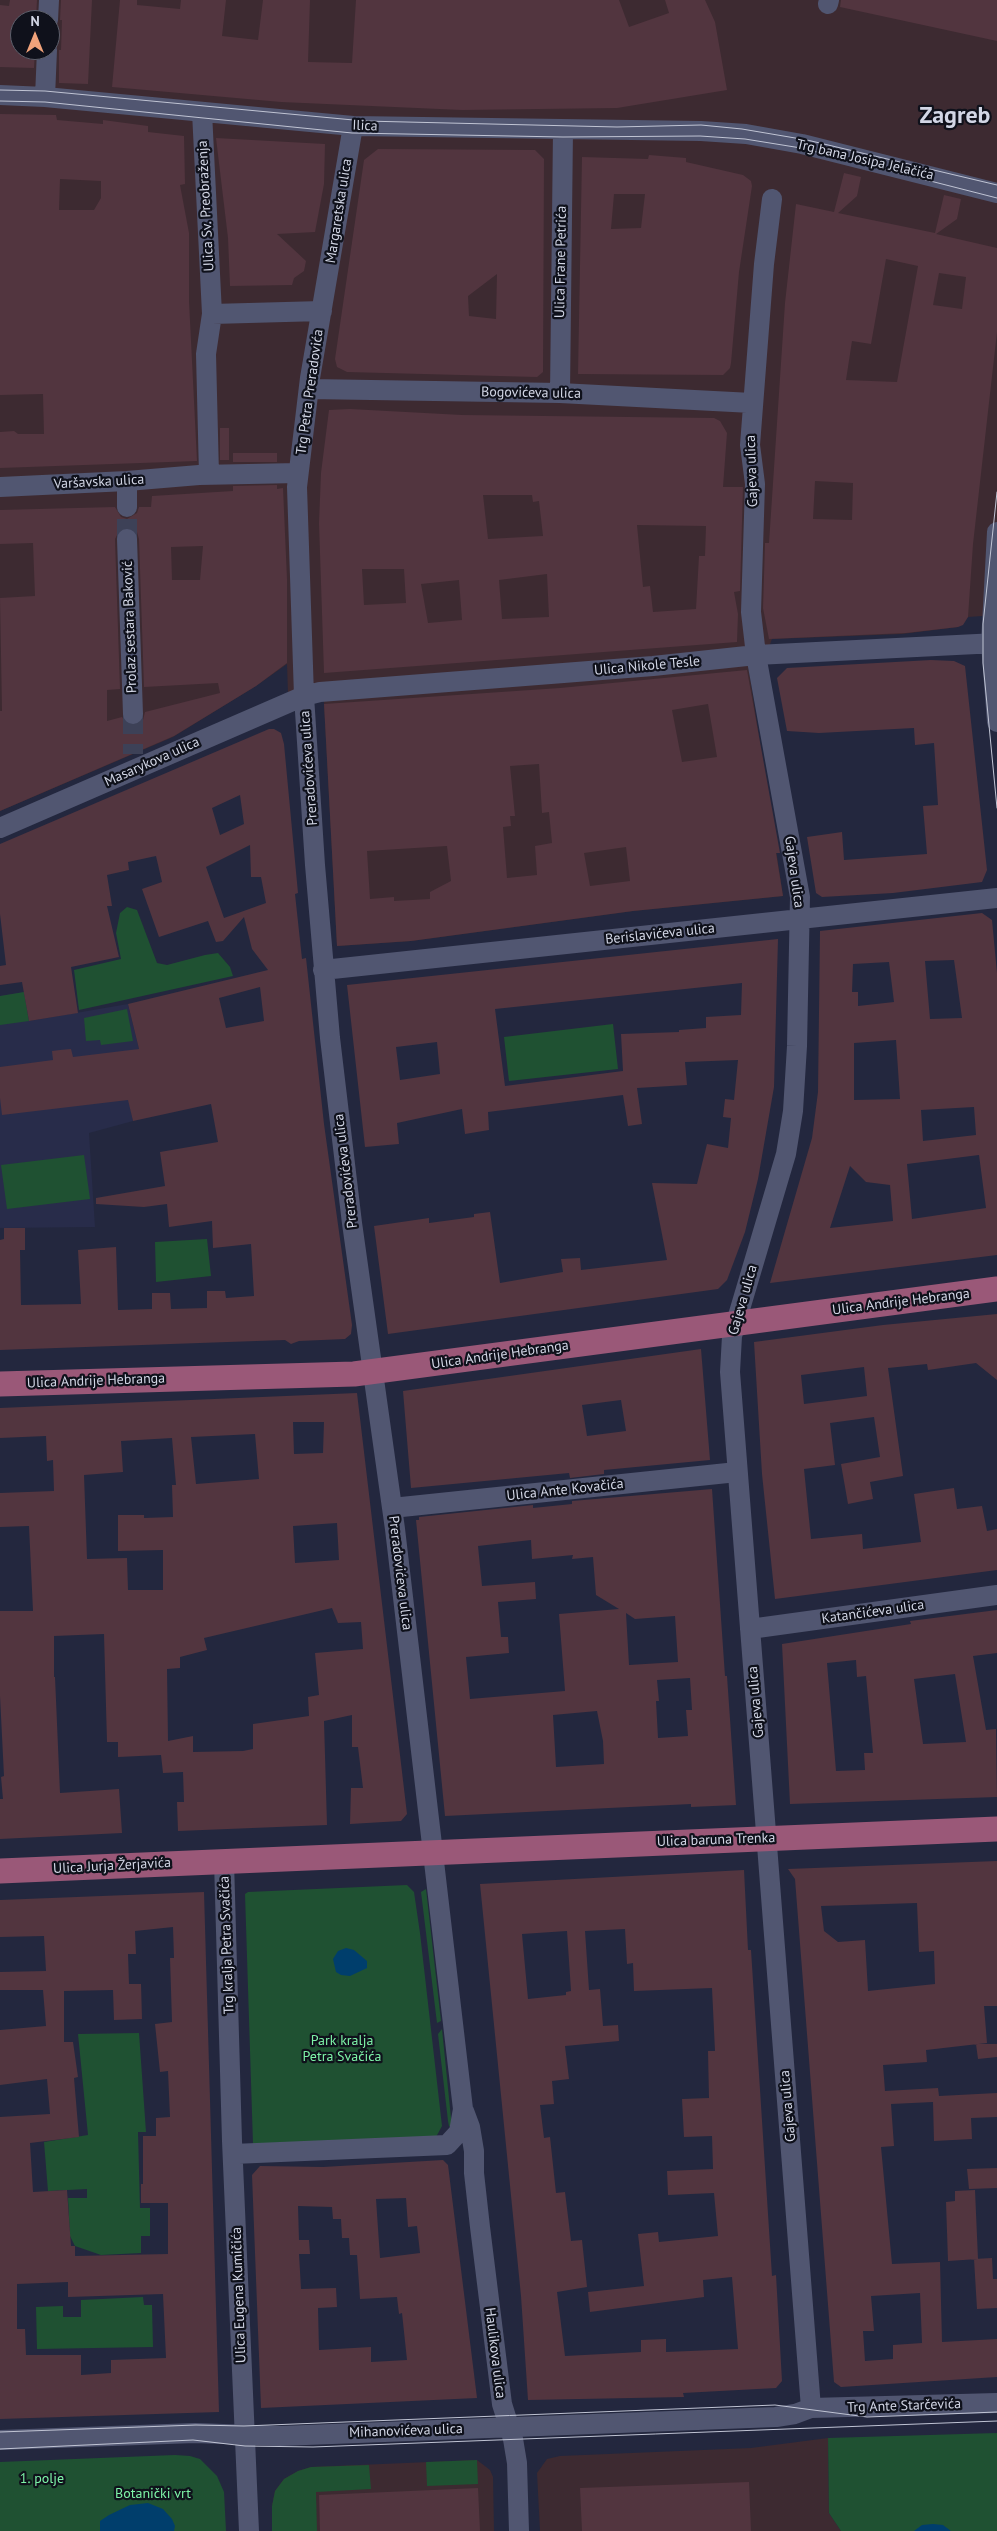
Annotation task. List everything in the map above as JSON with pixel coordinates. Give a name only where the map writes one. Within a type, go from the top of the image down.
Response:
[{"type":"main road","name":"Ulica Andrije Hebranga","points":[[0,1384],[374,1372],[997,1289]]},
{"type":"main road","name":"Ulica baruna Trenka","points":[[434,1852],[997,1829]]},
{"type":"main road","name":"Trg kralja Petra Svačića","points":[[224,1861],[434,1852]]},
{"type":"main road","name":"Ulica Jurja Žerjavića","points":[[0,1871],[224,1861]]},
{"type":"street","points":[[45,97],[47,60]]},
{"type":"street","name":"Ilica","points":[[0,96],[45,97],[353,126],[563,130],[701,130],[731,133]]},
{"type":"street","name":"Ulica Sv. Preobraženja","points":[[202,112],[212,307]]},
{"type":"street","name":"Margaretska ulica","points":[[323,304],[353,126]]},
{"type":"street","name":"Ulica Frane Petrića","points":[[560,394],[563,130]]},
{"type":"street","name":"Trg bana Josipa Jelačića","points":[[731,133],[802,144],[995,193]]},
{"type":"street","name":"Gajeva ulica","points":[[772,199],[764,264],[752,403],[750,446],[755,484],[751,612],[756,655],[799,891],[800,919],[796,1054],[790,1133],[780,1178],[736,1323],[731,1346],[730,1372],[811,2408]]},
{"type":"street","name":"Trg Petra Preradovića","points":[[204,475],[297,480],[323,304],[212,307]]},
{"type":"street","points":[[204,475],[206,354],[212,307]]},
{"type":"street","name":"Bogovićeva ulica","points":[[309,390],[560,394],[752,403]]},
{"type":"street","name":"Varšavska ulica","points":[[0,487],[204,475]]},
{"type":"street","name":"Preradovićeva ulica","points":[[297,480],[304,696],[324,970],[352,1223],[392,1508],[434,1852]]},
{"type":"street","points":[[127,481],[128,507]]},
{"type":"street","points":[[997,532],[994,643],[997,722]]},
{"type":"street","name":"Prolaz sestara Baković","points":[[127,539],[133,714]]},
{"type":"street","name":"Ulica Nikole Tesle","points":[[304,696],[329,690],[653,666],[756,655],[994,643]]},
{"type":"street","name":"Masarykova ulica","points":[[0,828],[134,762],[304,696]]},
{"type":"street","name":"Berislavićeva ulica","points":[[324,970],[997,898]]},
{"type":"street","name":"Ulica Ante Kovačića","points":[[392,1508],[737,1472]]},
{"type":"street","name":"Katančićeva ulica","points":[[750,1629],[997,1595]]},
{"type":"street","points":[[434,1852],[463,2109],[472,2134],[474,2173]]},
{"type":"street","name":"Trg kralja Petra Svačića","points":[[224,1861],[233,2154]]},
{"type":"street","points":[[447,2145],[459,2132],[463,2109]]},
{"type":"street","points":[[233,2154],[447,2145],[457,2149],[467,2158],[474,2173]]},
{"type":"street","name":"Ulica Eugena Kumičića","points":[[233,2154],[249,2531]]},
{"type":"street","name":"Haulikova ulica","points":[[474,2173],[502,2404],[510,2426],[517,2463],[519,2531]]},
{"type":"street","name":"Trg Ante Starčevića","points":[[811,2408],[997,2403]]},
{"type":"street","name":"Mihanovićeva ulica","points":[[0,2440],[194,2433],[280,2436],[776,2416],[795,2414],[811,2408]]},
{"type":"shaded area","points":[[0,0],[997,0],[997,615],[968,617],[958,627],[902,634],[772,639],[769,647],[746,651],[783,896],[633,911],[411,941],[337,946],[324,702],[322,699],[288,694],[287,664],[256,686],[173,737],[0,811]]},
{"type":"shaded area","points":[[24,992],[29,1021],[128,1004],[139,1049],[120,1054],[133,1121],[89,1133],[95,1227],[0,1228],[0,996]]},
{"type":"shaded area","points":[[346,1948],[354,1950],[367,1961],[367,1968],[350,1976],[341,1975],[336,1972],[333,1959],[338,1951]]},
{"type":"shaded area","points":[[828,2438],[829,2513],[841,2531],[540,2531],[537,2473],[547,2459],[560,2456],[751,2448]]},
{"type":"shaded area","points":[[477,2460],[490,2470],[493,2477],[494,2531],[272,2531],[272,2506],[275,2491],[284,2479],[298,2471],[311,2467]]},
{"type":"shaded area","points":[[148,2503],[163,2509],[172,2519],[175,2526],[174,2531],[100,2531],[100,2521],[109,2515],[130,2505]]},
{"type":"shaded area","points":[[922,2525],[943,2525],[951,2531],[914,2531]]},
{"type":"green space","points":[[127,907],[137,910],[157,963],[167,965],[218,953],[230,967],[233,976],[79,1010],[74,970],[121,959],[116,933],[120,913]]},
{"type":"green space","points":[[24,992],[29,1021],[0,1025],[0,996]]},
{"type":"green space","points":[[127,1009],[133,1041],[101,1045],[100,1040],[86,1041],[84,1018]]},
{"type":"green space","points":[[613,1024],[618,1069],[509,1081],[504,1037]]},
{"type":"green space","points":[[84,1155],[90,1199],[7,1209],[1,1165]]},
{"type":"green space","points":[[207,1239],[211,1276],[156,1282],[155,1242]]},
{"type":"green space","name":"Park kralja Petra Svačića","points":[[407,1885],[414,1892],[420,1933],[442,2126],[436,2137],[253,2144],[245,1894],[248,1892]]},
{"type":"green space","points":[[426,1889],[441,2021],[437,2023],[421,1892]]},
{"type":"green space","points":[[442,2029],[452,2128],[449,2126],[448,2121],[438,2034]]},
{"type":"green space","points":[[139,2033],[146,2132],[138,2132],[140,2208],[150,2208],[150,2236],[141,2236],[141,2253],[101,2255],[75,2246],[70,2236],[68,2198],[87,2198],[87,2189],[48,2191],[44,2142],[88,2135],[78,2034]]},
{"type":"green space","points":[[143,2297],[144,2305],[152,2305],[153,2347],[37,2349],[36,2307],[63,2306],[63,2317],[81,2317],[81,2300]]},
{"type":"green space","points":[[997,2433],[997,2531],[841,2531],[829,2513],[828,2438]]},
{"type":"green space","name":"Botanički vrt","points":[[175,2455],[200,2459],[217,2476],[224,2492],[226,2531],[0,2531],[0,2462]]},
{"type":"green space","points":[[477,2460],[478,2484],[427,2486],[426,2462]]},
{"type":"green space","points":[[369,2465],[371,2489],[316,2492],[317,2531],[272,2531],[272,2506],[275,2491],[284,2479],[298,2471],[311,2467]]},
{"type":"building","points":[[10,0],[37,0],[36,10],[10,10],[10,60],[34,60],[34,68],[0,67],[0,5],[9,6]]},
{"type":"building","points":[[61,0],[92,0],[88,84],[59,83],[62,20],[60,20]]},
{"type":"building","points":[[120,0],[137,0],[137,5],[180,9],[181,0],[226,0],[222,36],[258,40],[263,0],[310,0],[308,62],[352,63],[356,0],[619,0],[629,27],[669,13],[665,0],[705,0],[715,22],[727,90],[617,108],[462,110],[281,102],[112,87]]},
{"type":"building","points":[[841,0],[997,0],[997,41],[840,7]]},
{"type":"building","points":[[0,114],[56,115],[57,120],[103,124],[103,120],[148,126],[148,132],[184,136],[185,184],[180,185],[189,233],[189,301],[197,461],[0,468],[0,432],[14,431],[18,434],[44,434],[43,394],[0,395]],"holes":[[[60,179],[101,181],[101,198],[94,210],[59,210]]]},
{"type":"building","points":[[216,138],[325,144],[324,184],[315,232],[277,234],[306,261],[304,271],[294,278],[292,285],[230,286],[228,238]]},
{"type":"building","points":[[378,149],[535,150],[544,159],[543,372],[537,377],[347,372],[337,367],[335,359],[364,160]],"holes":[[[497,274],[496,319],[469,316],[468,296]]]},
{"type":"building","points":[[649,155],[686,158],[686,162],[743,175],[751,181],[752,186],[739,272],[731,363],[730,368],[723,375],[578,374],[582,157],[648,159]],"holes":[[[614,194],[645,194],[641,228],[611,229]]]},
{"type":"building","points":[[844,173],[861,177],[857,196],[838,213],[935,233],[944,195],[961,199],[957,219],[936,234],[997,248],[997,332],[973,544],[968,617],[963,625],[958,627],[906,633],[769,639],[763,608],[765,543],[769,543],[785,303],[796,204],[834,212]],"holes":[[[886,259],[918,266],[897,382],[846,380],[852,341],[871,344]],[[939,273],[966,277],[962,309],[933,305]],[[815,481],[853,483],[852,520],[813,519]]]},
{"type":"building","points":[[350,409],[462,415],[714,418],[720,421],[727,433],[723,487],[743,487],[740,591],[734,592],[738,614],[737,642],[324,673],[319,523],[321,473],[329,410]],"holes":[[[483,495],[532,495],[533,502],[539,501],[543,536],[488,539]],[[637,525],[706,526],[705,556],[699,556],[696,609],[653,612],[650,586],[643,587]],[[362,569],[404,569],[406,603],[364,605]],[[547,574],[549,617],[502,619],[499,580]],[[459,580],[462,620],[428,623],[421,584]]]},
{"type":"building","points":[[220,428],[229,428],[229,460],[220,460]]},
{"type":"building","points":[[233,453],[277,453],[277,462],[233,462]]},
{"type":"building","points":[[277,485],[277,489],[283,488],[287,579],[287,663],[256,686],[174,736],[0,811],[0,711],[2,711],[0,598],[35,596],[33,543],[0,544],[0,510],[115,507],[121,517],[127,519],[137,513],[139,507],[151,507],[152,496],[233,491],[233,486]],"holes":[[[127,527],[137,532],[139,539],[144,687],[218,683],[220,693],[145,712],[143,720],[133,726],[127,724],[122,717],[107,721],[107,690],[120,689],[115,539],[120,529]],[[203,546],[200,580],[172,580],[171,547]]]},
{"type":"building","points":[[931,660],[954,661],[965,666],[987,870],[982,882],[893,893],[822,897],[816,893],[807,837],[842,832],[844,860],[927,854],[923,806],[938,805],[934,743],[915,745],[914,728],[819,733],[787,731],[777,678],[787,668]]},
{"type":"building","points":[[747,670],[780,853],[776,853],[783,896],[633,911],[411,941],[337,946],[324,704],[560,688]],"holes":[[[708,704],[717,757],[682,762],[672,710]],[[539,764],[542,813],[549,812],[552,843],[535,846],[537,875],[507,878],[503,827],[511,826],[510,816],[515,816],[510,766]],[[447,846],[451,881],[430,892],[430,899],[394,901],[394,897],[370,899],[367,851]],[[626,847],[630,881],[590,886],[584,853]]]},
{"type":"building","points":[[269,729],[274,729],[281,733],[284,744],[298,893],[295,894],[302,959],[306,958],[324,1124],[352,1325],[351,1334],[345,1339],[299,1341],[291,1344],[285,1340],[0,1350],[0,1240],[4,1239],[4,1228],[25,1228],[25,1250],[20,1250],[21,1305],[81,1304],[78,1250],[116,1247],[118,1310],[152,1309],[152,1293],[170,1293],[171,1309],[207,1308],[207,1291],[225,1291],[226,1298],[254,1296],[251,1244],[213,1248],[212,1221],[169,1227],[167,1204],[144,1207],[96,1204],[96,1198],[165,1186],[160,1152],[218,1142],[211,1104],[133,1121],[128,1100],[2,1115],[0,1067],[53,1060],[52,1051],[71,1049],[73,1057],[139,1049],[128,1004],[268,970],[252,949],[244,917],[223,941],[216,942],[208,921],[159,937],[142,889],[162,882],[156,856],[128,862],[129,870],[107,875],[112,906],[107,906],[119,957],[71,967],[78,1013],[29,1021],[22,982],[0,985],[0,966],[6,965],[0,914],[0,844]],"holes":[[[240,795],[244,824],[220,835],[212,808]],[[250,845],[251,877],[261,877],[266,903],[224,918],[206,867]],[[260,987],[264,1021],[226,1028],[219,998]]]},
{"type":"building","points":[[982,913],[992,920],[997,973],[997,1255],[770,1283],[812,1138],[818,1092],[820,931]],"holes":[[[954,960],[962,1018],[930,1019],[925,961]],[[889,962],[894,1002],[858,1006],[858,992],[852,992],[853,964]],[[896,1040],[900,1099],[854,1100],[854,1043]],[[974,1107],[976,1135],[923,1141],[921,1110]],[[979,1155],[986,1208],[912,1219],[907,1164]],[[850,1166],[866,1182],[890,1185],[893,1221],[830,1228]]]},
{"type":"building","points":[[778,939],[774,1087],[758,1179],[745,1232],[727,1280],[718,1289],[388,1334],[374,1226],[429,1218],[429,1223],[474,1217],[474,1214],[490,1212],[500,1283],[563,1272],[561,1259],[580,1258],[581,1270],[667,1260],[652,1183],[697,1184],[707,1144],[728,1148],[731,1118],[723,1117],[725,1099],[734,1100],[738,1060],[685,1062],[687,1085],[637,1088],[642,1124],[628,1126],[623,1095],[488,1112],[489,1130],[465,1134],[462,1109],[397,1123],[399,1144],[365,1147],[347,985]],"holes":[[[742,983],[741,1015],[706,1017],[706,1028],[679,1030],[679,1032],[621,1034],[623,1071],[505,1086],[495,1009]],[[437,1042],[440,1074],[400,1080],[396,1047]]]},
{"type":"building","points":[[997,1314],[997,1380],[976,1363],[928,1370],[927,1364],[888,1368],[903,1476],[870,1482],[873,1499],[848,1504],[841,1464],[880,1457],[874,1417],[830,1423],[835,1465],[804,1469],[811,1539],[862,1534],[863,1549],[921,1542],[914,1494],[954,1488],[957,1509],[982,1506],[987,1531],[997,1529],[997,1570],[775,1599],[762,1474],[754,1342],[883,1325]],"holes":[[[864,1367],[867,1396],[804,1404],[801,1375]]]},
{"type":"building","points":[[701,1349],[710,1460],[604,1470],[604,1474],[570,1478],[569,1473],[411,1488],[403,1391]],"holes":[[[621,1400],[626,1431],[587,1436],[582,1405]]]},
{"type":"building","points":[[357,1393],[407,1814],[401,1821],[350,1824],[351,1788],[363,1788],[358,1747],[352,1747],[352,1715],[324,1721],[327,1825],[178,1831],[177,1802],[184,1802],[183,1772],[163,1773],[161,1755],[118,1757],[118,1742],[107,1742],[104,1634],[54,1636],[54,1677],[60,1793],[119,1789],[122,1833],[0,1839],[0,1799],[3,1799],[1,1777],[4,1776],[0,1696],[0,1611],[33,1611],[29,1526],[0,1527],[0,1493],[54,1491],[53,1460],[47,1461],[46,1436],[0,1438],[0,1408]],"holes":[[[293,1422],[324,1422],[323,1453],[294,1454]],[[255,1434],[259,1479],[196,1484],[191,1437]],[[172,1438],[176,1485],[172,1485],[173,1517],[144,1518],[144,1515],[118,1515],[118,1551],[163,1550],[163,1590],[128,1590],[127,1558],[87,1559],[84,1475],[123,1472],[121,1441]],[[337,1523],[339,1560],[295,1563],[293,1526]],[[332,1608],[338,1623],[361,1622],[363,1649],[315,1653],[319,1695],[308,1697],[309,1716],[253,1724],[253,1749],[243,1751],[193,1752],[193,1736],[168,1741],[167,1669],[180,1668],[180,1657],[207,1650],[204,1638]]]},
{"type":"building","points":[[712,1489],[736,1805],[691,1807],[691,1804],[445,1816],[416,1520],[419,1520],[419,1517],[533,1505],[533,1508],[572,1504],[572,1501]],"holes":[[[531,1540],[532,1559],[573,1555],[572,1559],[593,1557],[596,1595],[619,1609],[559,1614],[565,1691],[470,1699],[466,1657],[509,1653],[508,1637],[501,1637],[498,1602],[536,1599],[535,1582],[482,1586],[478,1546]],[[626,1613],[635,1619],[675,1616],[678,1662],[629,1665]],[[690,1678],[692,1710],[686,1710],[688,1736],[658,1738],[656,1701],[659,1701],[657,1680]],[[597,1711],[603,1741],[604,1764],[556,1767],[553,1715]]]},
{"type":"building","points":[[997,1610],[997,1653],[973,1656],[986,1730],[996,1729],[997,1797],[790,1804],[782,1644],[911,1624],[910,1621]],"holes":[[[856,1660],[857,1677],[866,1676],[873,1753],[864,1753],[865,1770],[836,1771],[827,1663]],[[955,1674],[966,1742],[923,1744],[914,1679]]]},
{"type":"building","points":[[997,1861],[997,2006],[984,2006],[987,2043],[926,2050],[927,2062],[883,2065],[885,2091],[938,2088],[939,2096],[997,2093],[997,2117],[971,2118],[972,2139],[934,2141],[933,2102],[891,2104],[894,2146],[881,2147],[892,2264],[940,2262],[942,2342],[997,2339],[997,2377],[841,2387],[834,2382],[795,1879],[788,1869]],"holes":[[[917,1903],[919,1952],[934,1951],[935,1984],[868,1991],[865,1940],[838,1942],[824,1931],[821,1906]],[[920,2293],[922,2343],[893,2345],[893,2359],[865,2361],[863,2331],[874,2331],[871,2296]]]},
{"type":"building","points":[[744,1870],[748,1950],[751,1950],[772,2276],[776,2275],[782,2381],[776,2388],[683,2393],[684,2397],[528,2400],[521,2296],[480,1884]],"holes":[[[625,1929],[627,1964],[633,1963],[634,1991],[712,1988],[715,2051],[708,2051],[709,2098],[682,2099],[684,2137],[712,2136],[713,2169],[667,2171],[668,2195],[714,2193],[718,2236],[659,2242],[658,2232],[638,2234],[644,2286],[588,2292],[590,2312],[704,2297],[703,2280],[732,2277],[738,2349],[666,2352],[666,2339],[641,2340],[641,2352],[565,2356],[557,2292],[587,2287],[582,2240],[571,2241],[565,2192],[556,2193],[550,2137],[544,2138],[540,2105],[554,2104],[552,2081],[569,2079],[565,2046],[619,2041],[618,2025],[603,2026],[600,1989],[589,1990],[585,1931]],[[567,1931],[571,1991],[566,1992],[566,1995],[528,1999],[522,1934]]]},
{"type":"building","points":[[204,1892],[219,2412],[0,2419],[0,2117],[50,2114],[47,2079],[0,2085],[0,2030],[46,2026],[43,1990],[0,1990],[0,1972],[46,1971],[44,1936],[0,1937],[0,1900]],"holes":[[[173,1927],[174,1958],[170,1958],[172,2022],[155,2024],[160,2072],[168,2071],[170,2117],[156,2118],[156,2136],[143,2136],[143,2184],[141,2184],[141,2203],[168,2203],[168,2254],[75,2256],[75,2246],[71,2246],[67,2190],[33,2192],[30,2143],[79,2137],[74,2078],[78,2077],[73,2042],[64,2042],[64,1991],[113,1990],[114,2020],[142,2019],[141,1984],[129,1984],[128,1954],[136,1954],[135,1931]],[[68,2282],[68,2297],[163,2294],[166,2358],[111,2360],[111,2373],[81,2375],[81,2355],[26,2355],[25,2329],[17,2329],[17,2284]]]},
{"type":"building","points":[[976,2044],[997,2044],[997,2057],[978,2059]]},
{"type":"building","points":[[443,2160],[448,2165],[477,2398],[261,2408],[252,2175],[260,2166],[323,2167]],"holes":[[[406,2198],[408,2227],[417,2226],[420,2253],[380,2258],[376,2199]],[[298,2206],[332,2207],[333,2219],[341,2219],[342,2238],[349,2238],[350,2255],[357,2255],[360,2299],[397,2297],[399,2314],[402,2313],[407,2360],[371,2362],[371,2347],[319,2350],[318,2308],[337,2307],[336,2288],[301,2289],[299,2254],[310,2254],[309,2240],[299,2240]]]},
{"type":"building","points":[[997,2168],[997,2188],[969,2189],[967,2169]]},
{"type":"building","points":[[975,2190],[978,2259],[948,2261],[946,2202],[955,2201],[955,2191]]},
{"type":"building","points":[[992,2258],[993,2279],[997,2279],[997,2308],[977,2309],[974,2259]]},
{"type":"building","points":[[749,2482],[751,2531],[582,2531],[580,2488]]},
{"type":"building","points":[[478,2488],[480,2531],[320,2531],[319,2495]]},
{"type":"tunnel","points":[[127,507],[127,539]]},
{"type":"tunnel","points":[[133,714],[133,754]]},
{"type":"tram line","points":[[0,90],[45,91],[364,121],[617,127],[701,125],[742,129],[807,140],[997,185]]},
{"type":"tram line","points":[[0,101],[45,102],[352,133],[563,137],[700,136],[745,139],[801,148],[997,198]]},
{"type":"tram line","points":[[997,492],[983,624],[983,663],[997,808]]},
{"type":"tram line","points":[[0,2432],[196,2425],[244,2426],[775,2405],[867,2417],[997,2412]]},
{"type":"tram line","points":[[0,2449],[193,2440],[245,2446],[313,2447],[997,2421]]},
{"type":"district","name":"Zagreb","points":[[955,116]]},
{"type":"park label","name":"1. polje","points":[[42,2479]]}]
